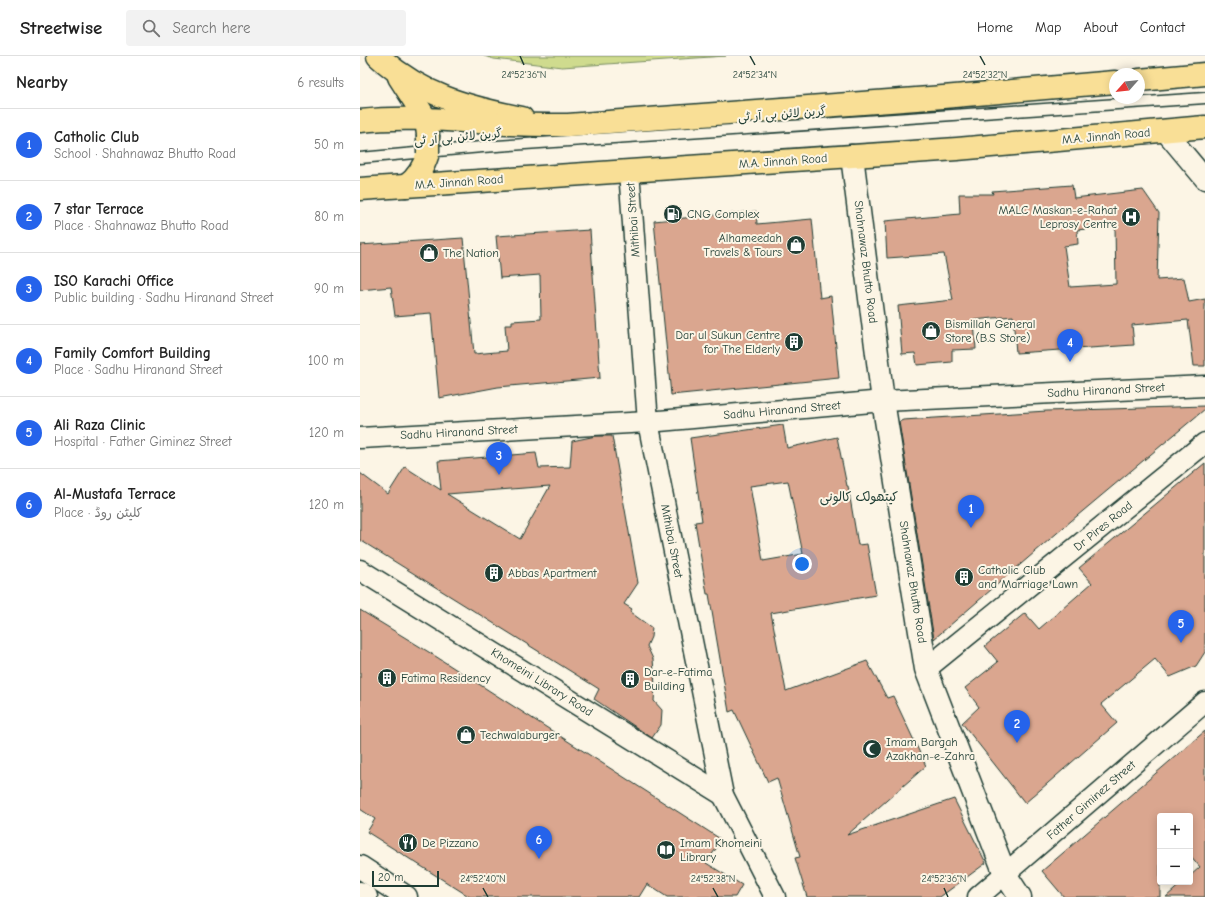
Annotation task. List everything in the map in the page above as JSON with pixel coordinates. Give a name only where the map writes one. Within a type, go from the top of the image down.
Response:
[{"type":"main road","points":[[386,63],[434,94],[460,104],[554,125]]},
{"type":"main road","points":[[386,63],[410,93],[427,135],[424,164],[413,181],[406,186]]},
{"type":"main road","points":[[1145,79],[1205,74]]},
{"type":"main road","points":[[360,121],[386,118],[427,135],[493,124],[554,125],[943,97],[1109,83]]},
{"type":"main road","name":"M.A. Jinnah Road","points":[[360,189],[957,149],[1205,127]]},
{"type":"street","points":[[1165,131],[1205,179]]},
{"type":"street","name":"Shahnawaz Bhutto Road","points":[[852,156],[884,401],[926,669],[1005,874],[1020,897]]},
{"type":"street","name":"Mithibai Street","points":[[629,171],[648,422],[723,795],[775,897]]},
{"type":"street","name":"Sadhu Hiranand Street","points":[[360,438],[648,422],[884,401],[1205,386]]},
{"type":"street","name":"Dr Pires Road","points":[[926,669],[1205,443]]},
{"type":"street","name":"Khomeini Library Road","points":[[360,570],[723,795]]},
{"type":"street","name":"Father Giminez Street","points":[[978,897],[1205,702]]},
{"type":"street","points":[[360,867],[406,897]]},
{"type":"street","points":[[360,893],[366,897]]},
{"type":"lane","name":"گرین لائن بی آر ٹی","points":[[362,158],[490,147],[1205,98]]},
{"type":"green space","points":[[484,56],[726,56],[562,67],[494,59]]},
{"type":"building","points":[[1072,185],[1074,198],[1143,190],[1159,213],[1157,280],[1184,278],[1189,302],[1205,299],[1205,366],[1194,366],[1188,320],[1132,325],[1134,345],[1016,353],[1013,316],[974,320],[976,349],[952,350],[952,362],[917,365],[915,353],[902,354],[898,306],[953,300],[944,254],[887,258],[885,221],[960,214],[959,194],[993,194],[992,191]],"holes":[[[1115,226],[1116,284],[1070,287],[1064,246],[1078,244],[1077,230]]]},
{"type":"building","points":[[756,211],[757,224],[812,219],[820,298],[831,296],[839,378],[671,395],[654,221]]},
{"type":"building","points":[[590,230],[600,378],[498,387],[439,398],[431,313],[395,316],[391,287],[360,290],[360,245],[463,238],[474,354],[507,351],[505,325],[512,325],[512,321],[541,319],[540,275],[500,278],[496,236]]},
{"type":"building","name":"Catholic Club and Marriage Lawn","points":[[1205,406],[1205,409],[1071,521],[934,639],[899,422],[903,420],[1047,411]]},
{"type":"building","points":[[783,425],[787,448],[837,437],[848,486],[858,545],[867,544],[876,595],[771,613],[786,691],[867,661],[887,698],[893,696],[926,766],[847,835],[954,799],[986,863],[940,897],[807,897],[795,858],[800,857],[777,778],[768,782],[734,710],[729,712],[695,522],[702,521],[690,438]],"holes":[[[788,481],[803,554],[763,561],[750,486]]]},
{"type":"building","points":[[596,436],[612,436],[638,583],[624,604],[632,609],[630,612],[652,628],[651,637],[647,646],[653,659],[655,686],[654,701],[662,710],[661,725],[652,738],[594,699],[599,689],[360,540],[360,473],[388,494],[405,467],[441,490],[438,461],[536,453],[539,468],[570,467],[572,441]],"holes":[[[550,486],[520,539],[447,494]]]},
{"type":"building","points":[[1205,463],[1205,652],[1196,666],[1170,677],[1155,659],[1101,704],[1117,723],[1025,803],[962,723],[979,707],[965,688],[998,662],[985,646],[1025,613],[1039,629],[1092,583],[1079,568]]},
{"type":"building","points":[[360,610],[432,654],[722,840],[706,863],[742,885],[735,897],[667,897],[647,884],[639,897],[470,897],[367,832],[375,819],[360,809]]},
{"type":"building","points":[[1205,731],[1205,897],[1166,897],[1180,885],[1193,885],[1193,873],[1200,867],[1193,859],[1193,813],[1157,813],[1157,885],[1160,885],[1160,897],[1064,897],[1042,871]]},
{"type":"place","name":"CNG Complex","points":[[673,214]]},
{"type":"place","name":"MALC Maskan-e-Rahat Leprosy Centre","points":[[1131,217]]},
{"type":"place","name":"Alhameedah Travels & Tours","points":[[796,245]]},
{"type":"place","name":"The Nation","points":[[429,253]]},
{"type":"place","name":"Bismillah General Store (B.S Store)","points":[[931,331]]},
{"type":"place","name":"Dar ul Sukun Centre for The Elderly","points":[[794,342]]},
{"type":"place","name":"Family Comfort Building","points":[[1070,362]]},
{"type":"place","name":"ISO Karachi Office","points":[[499,475]]},
{"type":"place","name":"Catholic Club","points":[[971,528]]},
{"type":"place","name":"Abbas Apartment","points":[[494,573]]},
{"type":"place","name":"Catholic Club and Marriage Lawn","points":[[964,577]]},
{"type":"place","name":"Ali Raza Clinic","points":[[1181,643]]},
{"type":"place","name":"Fatima Residency","points":[[387,678]]},
{"type":"place","name":"Dar-e-Fatima Building","points":[[630,679]]},
{"type":"place","name":"Techwalaburger","points":[[466,735]]},
{"type":"place","name":"7 star Terrace","points":[[1017,743]]},
{"type":"place","name":"Imam Bargah Azakhan-e-Zahra","points":[[872,749]]},
{"type":"place","name":"De Pizzano","points":[[408,843]]},
{"type":"place","name":"Imam Khomeini Library","points":[[666,850]]},
{"type":"place","name":"Al-Mustafa Terrace","points":[[539,859]]},
{"type":"district","name":"کیتھولک کالونی","points":[[859,496]]}]
